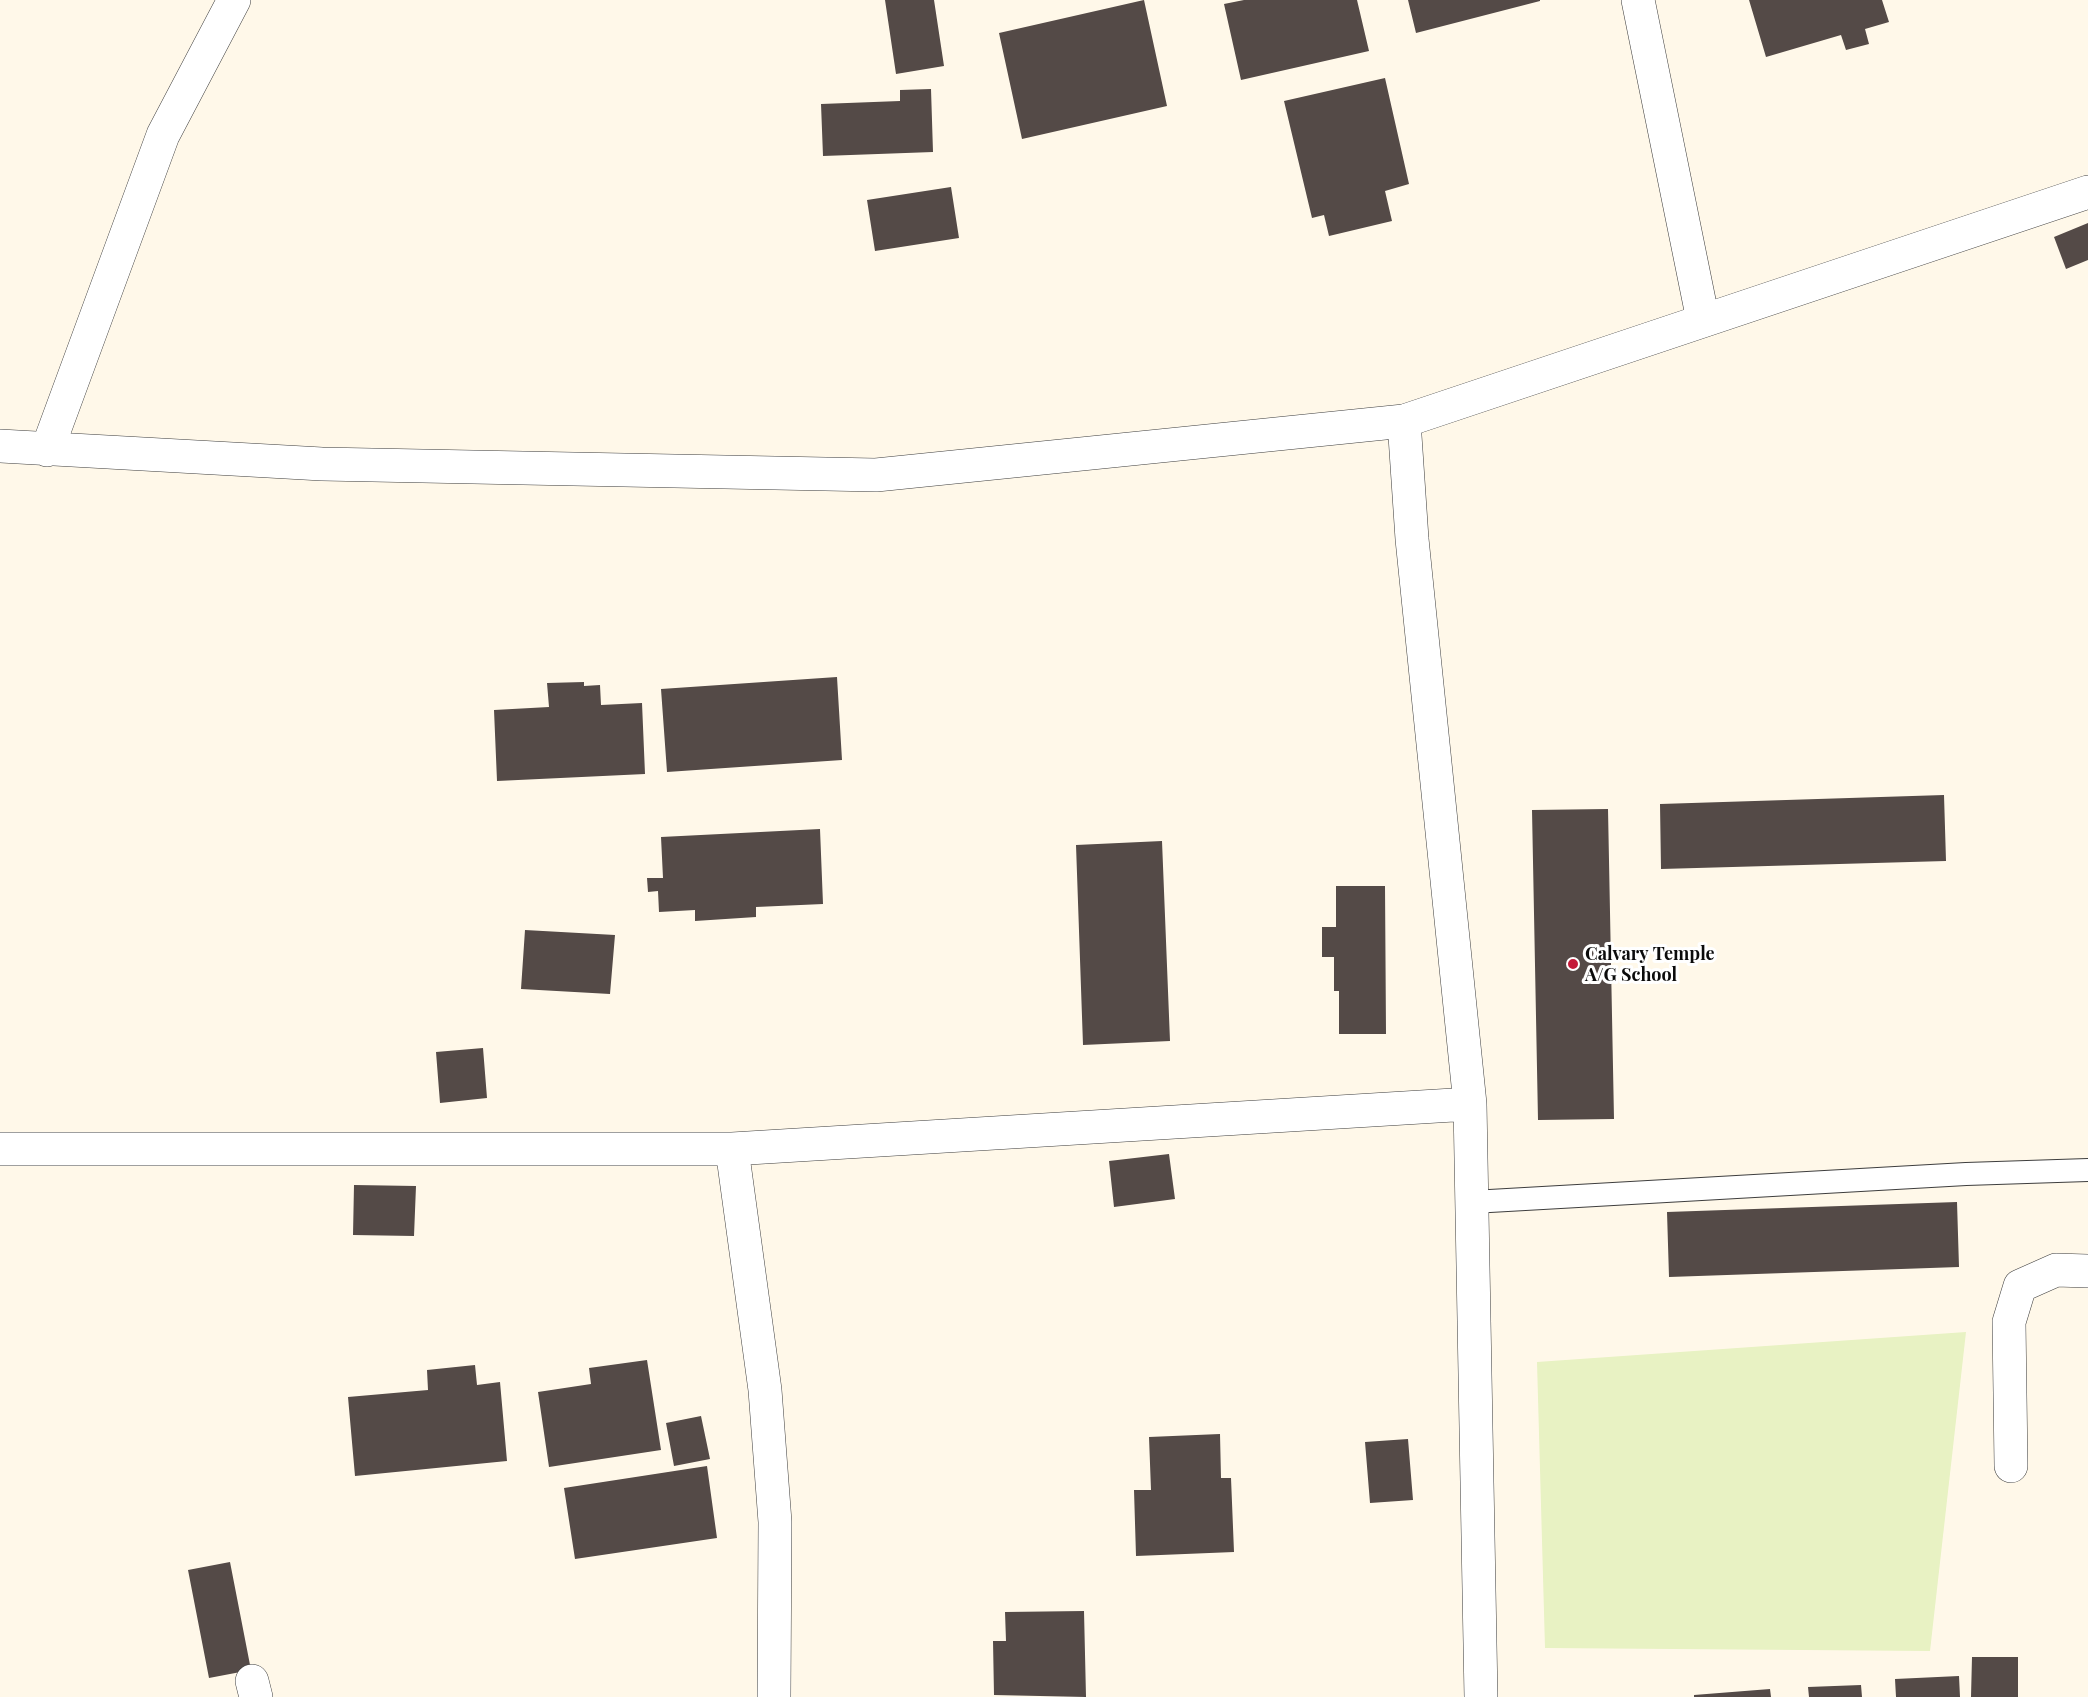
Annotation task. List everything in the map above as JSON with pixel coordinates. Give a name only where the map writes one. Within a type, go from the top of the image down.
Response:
[{"type":"street","points":[[47,450],[163,135],[234,0]]},
{"type":"street","points":[[1638,0],[1703,320]]},
{"type":"street","points":[[0,446],[322,464],[876,475],[1404,421],[2088,192]]},
{"type":"street","points":[[1404,421],[1412,539],[1470,1104],[1481,1697]]},
{"type":"street","points":[[0,1149],[732,1149],[1470,1104]]},
{"type":"street","points":[[732,1149],[765,1390],[773,1500],[774,1697]]},
{"type":"street","points":[[2011,1466],[2009,1322],[2020,1286],[2056,1270],[2088,1270]]},
{"type":"lane","points":[[1472,1202],[1966,1174],[2088,1170]]},
{"type":"green space","points":[[1966,1332],[1930,1651],[1545,1648],[1537,1362]]},
{"type":"building","points":[[885,0],[934,0],[944,66],[896,74]]},
{"type":"building","points":[[1144,0],[1167,106],[1022,139],[999,33]]},
{"type":"building","points":[[1244,0],[1357,0],[1369,51],[1241,80],[1224,4]]},
{"type":"building","points":[[1408,0],[1540,0],[1540,1],[1416,33]]},
{"type":"building","points":[[1749,0],[1882,0],[1889,22],[1865,29],[1869,44],[1846,50],[1841,35],[1766,57]]},
{"type":"building","points":[[1385,78],[1409,184],[1385,191],[1392,221],[1329,236],[1324,215],[1312,218],[1284,101]]},
{"type":"building","points":[[931,89],[933,152],[823,156],[821,104],[900,101],[900,90]]},
{"type":"building","points":[[951,187],[959,238],[875,251],[867,200]]},
{"type":"building","points":[[2088,223],[2088,260],[2066,269],[2054,237]]},
{"type":"building","points":[[837,677],[842,760],[667,772],[661,689]]},
{"type":"building","points":[[584,682],[584,686],[600,685],[601,705],[642,703],[645,774],[497,781],[494,710],[549,707],[547,683]]},
{"type":"building","points":[[1944,795],[1946,861],[1661,869],[1660,804]]},
{"type":"building","name":"Calvary Temple A/G School","points":[[1608,809],[1614,1119],[1538,1120],[1532,810]]},
{"type":"building","points":[[820,829],[823,904],[756,907],[756,917],[695,921],[695,910],[659,912],[658,891],[648,892],[647,878],[663,878],[661,837]]},
{"type":"building","points":[[1162,841],[1170,1041],[1083,1045],[1076,845]]},
{"type":"building","points":[[1336,886],[1385,886],[1386,1034],[1339,1034],[1339,991],[1334,991],[1334,957],[1322,957],[1322,927],[1336,927]]},
{"type":"building","points":[[525,930],[615,935],[610,994],[521,989]]},
{"type":"building","points":[[483,1048],[487,1098],[440,1103],[436,1052]]},
{"type":"building","points":[[1169,1154],[1175,1199],[1114,1207],[1109,1161]]},
{"type":"building","points":[[354,1185],[416,1186],[414,1236],[353,1235]]},
{"type":"building","points":[[1957,1202],[1959,1267],[1669,1277],[1667,1212]]},
{"type":"building","points":[[647,1360],[661,1450],[549,1467],[538,1392],[591,1384],[589,1368]]},
{"type":"building","points":[[475,1365],[477,1385],[500,1382],[507,1461],[355,1476],[348,1397],[428,1390],[427,1370]]},
{"type":"building","points":[[701,1416],[710,1459],[674,1466],[666,1423]]},
{"type":"building","points":[[1220,1434],[1221,1478],[1231,1478],[1234,1552],[1136,1556],[1134,1490],[1151,1490],[1149,1437]]},
{"type":"building","points":[[1408,1439],[1413,1500],[1370,1503],[1365,1442]]},
{"type":"building","points":[[707,1466],[717,1538],[575,1559],[564,1488]]},
{"type":"building","points":[[230,1562],[251,1670],[209,1678],[188,1570]]},
{"type":"building","points":[[1084,1611],[1086,1697],[994,1695],[993,1641],[1006,1641],[1005,1612]]},
{"type":"building","points":[[1972,1657],[2018,1657],[2018,1697],[1971,1697]]},
{"type":"building","points":[[1959,1676],[1960,1697],[1896,1697],[1895,1679]]},
{"type":"building","points":[[1861,1685],[1862,1697],[1809,1697],[1808,1687]]},
{"type":"building","points":[[1770,1689],[1771,1697],[1694,1697],[1694,1695]]},
{"type":"place","name":"Calvary Temple A/G School","points":[[1573,964]]}]
